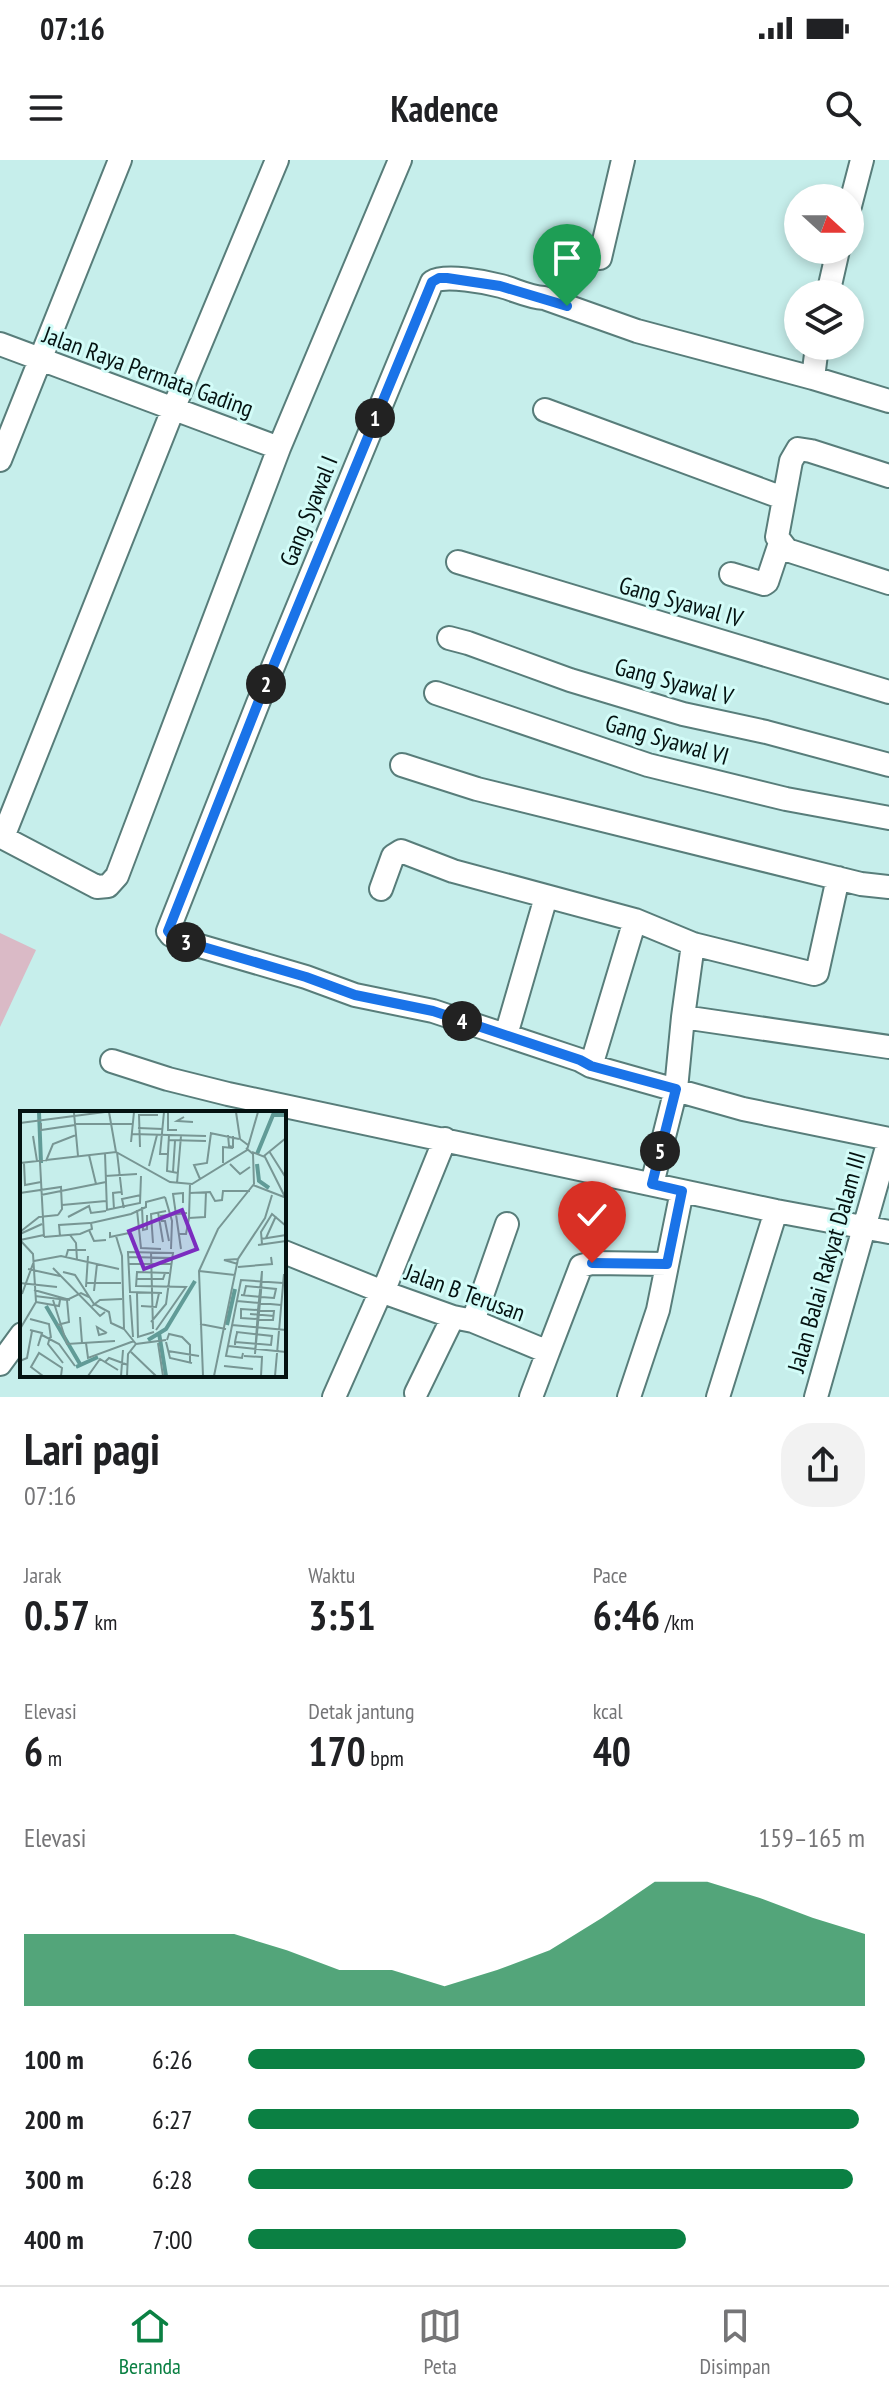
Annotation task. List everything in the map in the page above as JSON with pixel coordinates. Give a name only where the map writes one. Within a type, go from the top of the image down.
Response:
[{"type":"street","points":[[0,460],[120,160]]},
{"type":"street","points":[[277,160],[2,836],[97,887],[108,886],[117,876],[279,448],[400,160]]},
{"type":"street","points":[[600,258],[623,160]]},
{"type":"street","points":[[856,184],[862,160]]},
{"type":"street","name":"Gang Syawal I","points":[[506,1035],[433,1011],[355,995],[306,977],[193,944],[168,931],[432,282],[447,278],[500,286],[637,331],[889,401]]},
{"type":"street","name":"Jalan Raya Permata Gading","points":[[0,344],[279,448]]},
{"type":"street","points":[[813,378],[815,360]]},
{"type":"street","points":[[545,410],[783,498]]},
{"type":"street","points":[[731,574],[764,584],[767,582],[779,540],[791,461],[798,449],[889,476]]},
{"type":"street","points":[[779,540],[787,550],[889,583]]},
{"type":"street","name":"Gang Syawal IV","points":[[458,562],[889,692]]},
{"type":"street","name":"Gang Syawal V","points":[[449,638],[570,680],[683,714],[766,732],[889,765]]},
{"type":"street","name":"Gang Syawal VI","points":[[436,693],[648,765],[786,799],[889,818]]},
{"type":"street","points":[[402,765],[477,789],[861,884],[889,887]]},
{"type":"street","points":[[381,889],[393,856],[401,851],[453,871],[635,920],[693,944],[817,973],[838,878]]},
{"type":"street","points":[[546,897],[506,1035],[591,1066],[743,1109],[889,1140]]},
{"type":"street","points":[[591,1066],[635,920]]},
{"type":"street","points":[[652,1184],[676,1089],[693,944]]},
{"type":"street","points":[[683,1017],[889,1047]]},
{"type":"street","points":[[112,1061],[168,1079],[226,1103],[275,1111]]},
{"type":"street","points":[[286,1113],[445,1139],[776,1211],[889,1232]]},
{"type":"street","name":"Jalan B Terusan","points":[[445,1139],[382,1291],[548,1352]]},
{"type":"street","name":"Jalan Balai Rakyat Dalam III","points":[[816,1397],[889,1140]]},
{"type":"street","points":[[629,1397],[651,1334],[682,1191]]},
{"type":"street","points":[[718,1397],[776,1211]]},
{"type":"street","points":[[416,1393],[463,1319],[507,1224]]},
{"type":"street","points":[[286,1253],[382,1291],[334,1397]]},
{"type":"street","points":[[531,1397],[581,1266],[592,1263],[667,1264]]},
{"type":"street","points":[[0,1364],[20,1337]]},
{"type":"shaded area","points":[[0,933],[36,950],[0,1027]]},
{"type":"route","points":[[567,306],[500,286],[447,278],[432,282],[258,703],[168,931],[193,944],[306,977],[355,995],[433,1011],[591,1066],[676,1089],[652,1184],[682,1191],[667,1264],[592,1263]]}]
